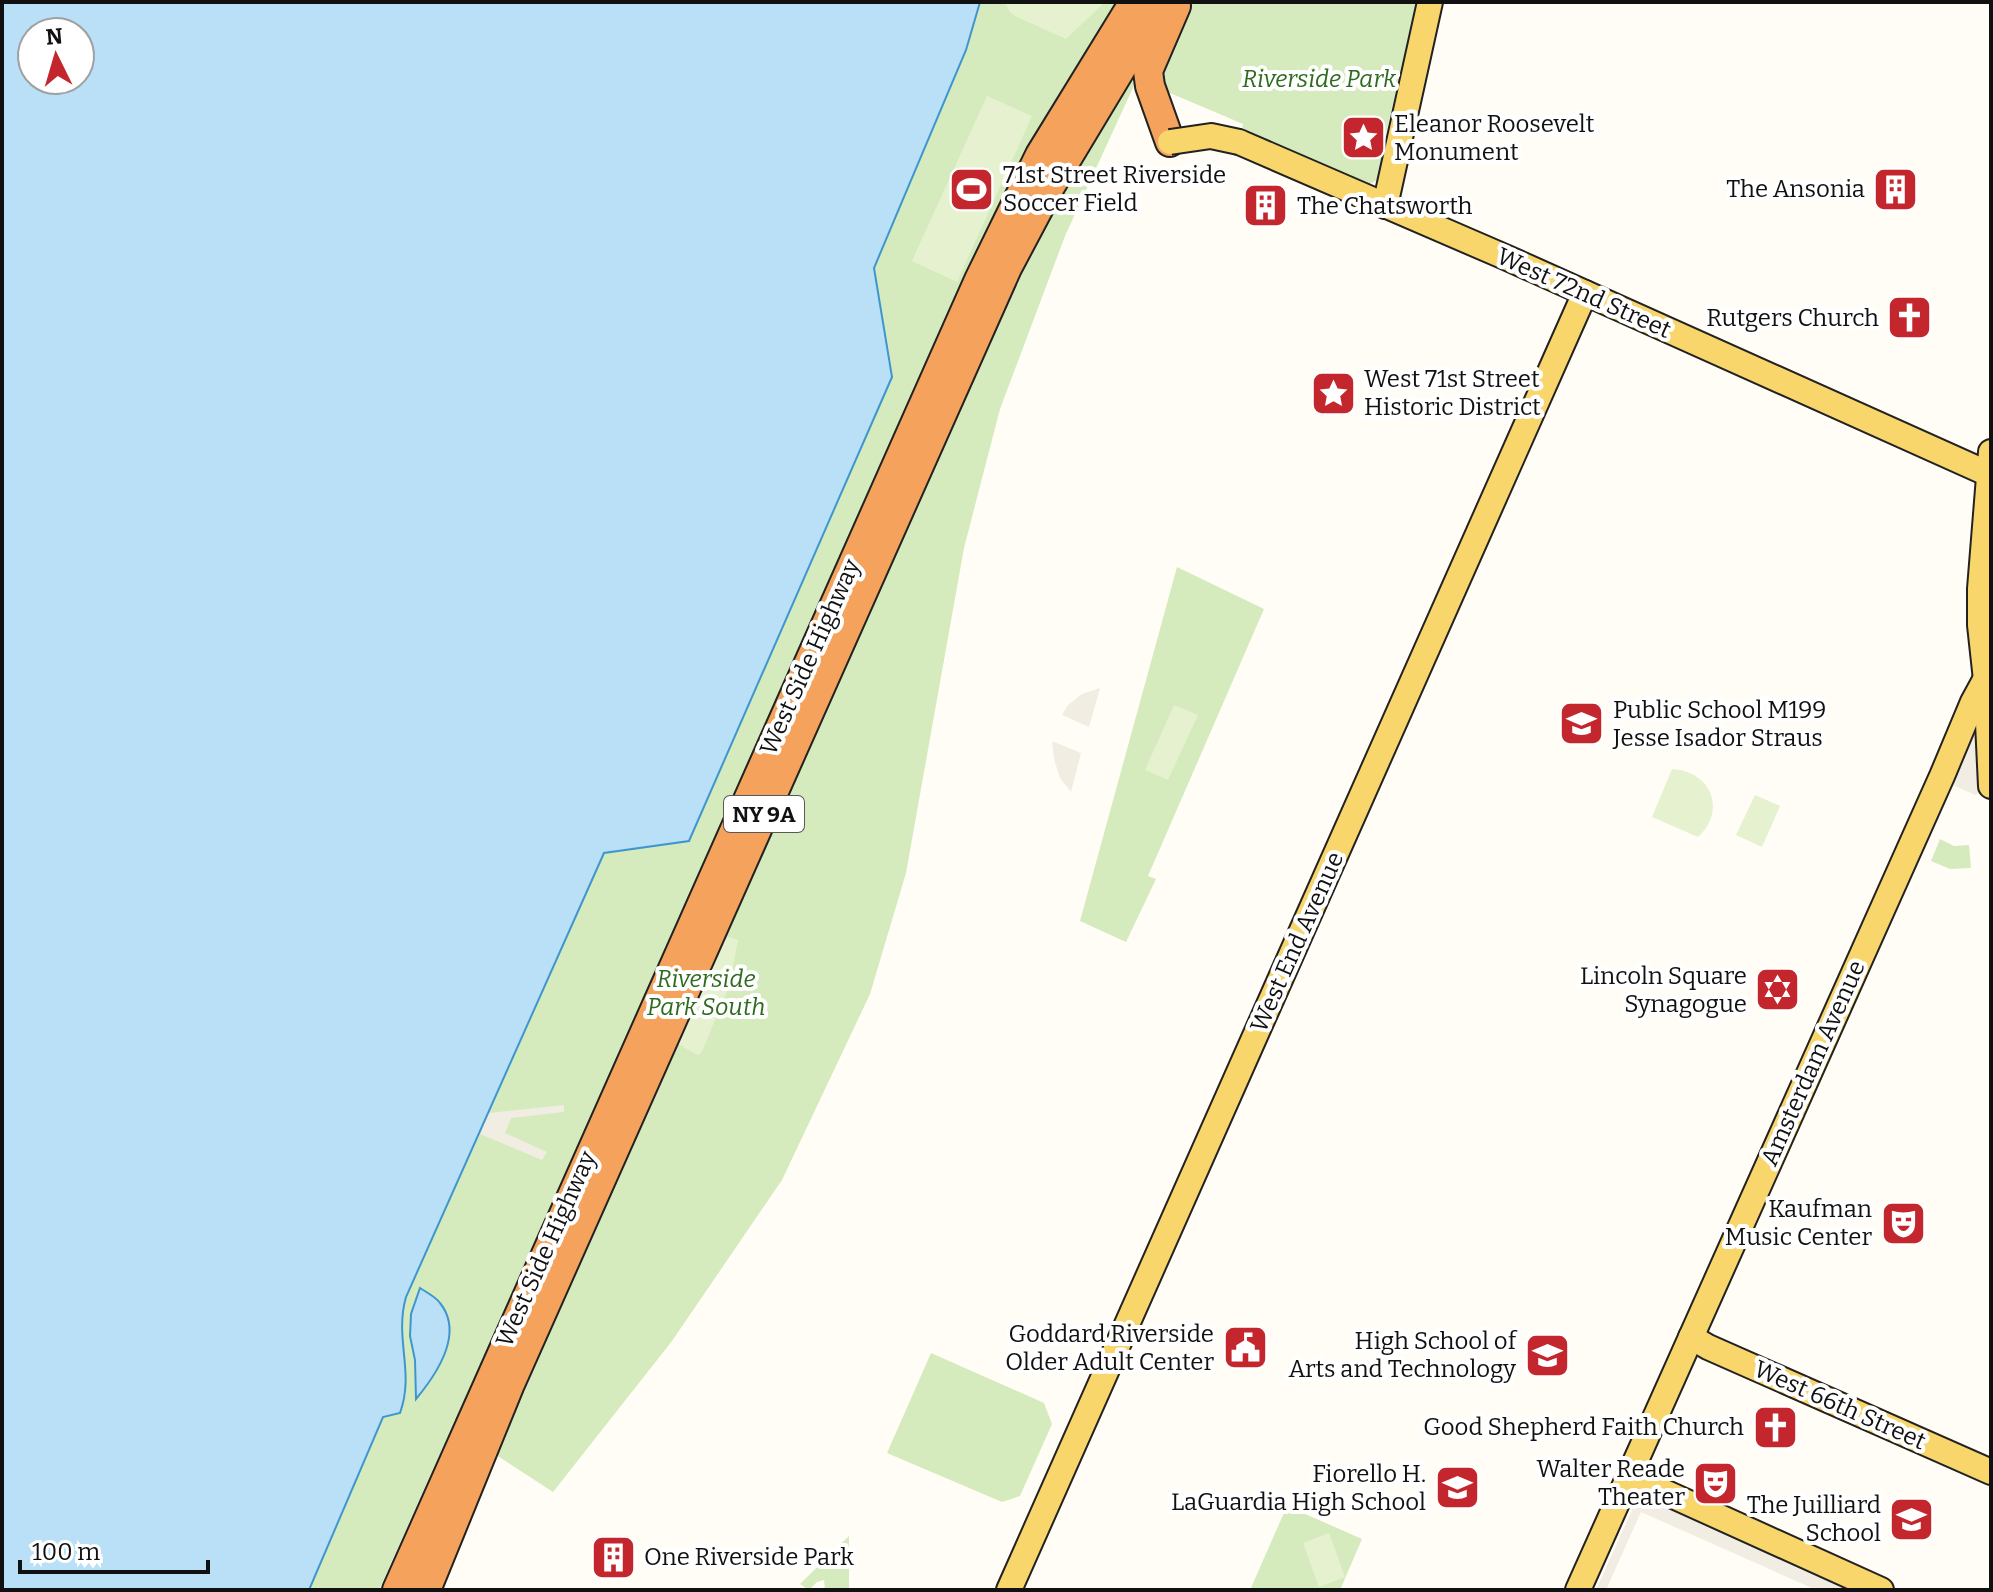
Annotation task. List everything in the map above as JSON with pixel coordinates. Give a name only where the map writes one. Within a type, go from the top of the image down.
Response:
[{"type":"highway","name":"West Side Highway","points":[[397,1590],[979,280],[1040,155],[1134,2]]},
{"type":"highway","name":"West Side Highway","points":[[426,1590],[510,1384],[1007,268],[1051,185],[1161,2]]},
{"type":"highway","points":[[1170,142],[1150,86],[1148,71],[1178,2]]},
{"type":"main road","points":[[1385,206],[1430,2]]},
{"type":"main road","name":"West 72nd Street","points":[[1170,142],[1211,136],[1239,142],[1990,467]]},
{"type":"main road","name":"West End Avenue","points":[[1009,1590],[1585,293]]},
{"type":"main road","points":[[1990,467],[1980,625],[1988,675],[1991,786]]},
{"type":"main road","name":"Amsterdam Avenue","points":[[1578,1590],[1973,702],[1988,675]]},
{"type":"main road","name":"West 66th Street","points":[[1691,1337],[1991,1472]]},
{"type":"main road","points":[[1629,1476],[1881,1590]]},
{"type":"green space","name":"Riverside Park South","points":[[980,2],[1417,2],[1383,146],[1387,151],[1380,179],[1366,186],[1242,129],[1243,124],[1137,79],[1065,236],[1000,409],[964,548],[906,873],[870,994],[782,1180],[672,1341],[553,1492],[493,1453],[498,1438],[455,1420],[379,1590],[309,1590],[383,1416],[405,1399],[402,1322],[406,1297],[604,853],[689,840],[891,372],[874,268],[966,50]]},
{"type":"green space","points":[[1005,2],[1105,2],[1066,39],[1015,16]]},
{"type":"green space","name":"71st Street Riverside Soccer Field","points":[[987,96],[1032,116],[957,282],[912,261]]},
{"type":"green space","points":[[1177,567],[1264,609],[1148,876],[1156,879],[1126,942],[1080,921]]},
{"type":"green space","points":[[1174,705],[1198,715],[1168,780],[1145,770]]},
{"type":"green space","points":[[1672,769],[1697,777],[1710,794],[1712,815],[1698,837],[1652,817]]},
{"type":"green space","points":[[1755,795],[1780,806],[1762,847],[1736,835]]},
{"type":"green space","points":[[1940,839],[1954,846],[1969,845],[1971,868],[1950,869],[1931,861]]},
{"type":"green space","points":[[726,936],[738,940],[730,983],[702,1052],[698,1055],[678,1044]]},
{"type":"green space","points":[[931,1353],[1044,1403],[1052,1424],[1020,1496],[1002,1502],[887,1453]]},
{"type":"green space","points":[[1287,1506],[1362,1539],[1340,1590],[1250,1590]]},
{"type":"green space","points":[[1329,1533],[1345,1577],[1319,1587],[1303,1543]]},
{"type":"green space","points":[[849,1536],[849,1590],[825,1590],[824,1580],[809,1590],[800,1584]]},
{"type":"shaded area","points":[[1100,688],[1089,727],[1062,715],[1068,705],[1082,694]]},
{"type":"shaded area","points":[[1977,720],[1980,792],[1975,795],[1955,786],[1952,780]]},
{"type":"shaded area","points":[[1052,741],[1081,753],[1071,792],[1060,778]]},
{"type":"shaded area","points":[[564,1105],[564,1112],[511,1118],[505,1133],[547,1152],[542,1160],[480,1134],[489,1113]]},
{"type":"shaded area","points":[[1638,1497],[1850,1590],[1814,1589],[1641,1512],[1606,1590],[1596,1590]]},
{"type":"water","points":[[2,2],[980,2],[966,50],[874,268],[892,377],[689,841],[604,853],[406,1297],[402,1327],[406,1383],[400,1413],[383,1417],[309,1590],[2,1590]]},
{"type":"water","points":[[420,1288],[440,1303],[450,1328],[445,1354],[416,1399],[415,1360],[410,1336],[411,1314]]},
{"type":"place","name":"Eleanor Roosevelt Monument","points":[[1363,138]]},
{"type":"place","name":"71st Street Riverside Soccer Field","points":[[972,189]]},
{"type":"place","name":"The Ansonia","points":[[1896,189]]},
{"type":"place","name":"The Chatsworth","points":[[1266,206]]},
{"type":"place","name":"Rutgers Church","points":[[1910,318]]},
{"type":"place","name":"West 71st Street Historic District","points":[[1333,393]]},
{"type":"place","name":"Public School M199 Jesse Isador Straus","points":[[1582,724]]},
{"type":"place","name":"Lincoln Square Synagogue","points":[[1778,990]]},
{"type":"place","name":"Kaufman Music Center","points":[[1903,1223]]},
{"type":"place","name":"Goddard Riverside Older Adult Center","points":[[1245,1348]]},
{"type":"place","name":"High School of Arts and Technology","points":[[1547,1355]]},
{"type":"place","name":"Good Shepherd Faith Church","points":[[1775,1427]]},
{"type":"place","name":"Walter Reade Theater","points":[[1716,1483]]},
{"type":"place","name":"Fiorello H. LaGuardia High School","points":[[1457,1488]]},
{"type":"place","name":"The Juilliard School","points":[[1912,1519]]},
{"type":"place","name":"One Riverside Park","points":[[613,1557]]},
{"type":"park label","name":"Riverside Park","points":[[1319,79]]}]
